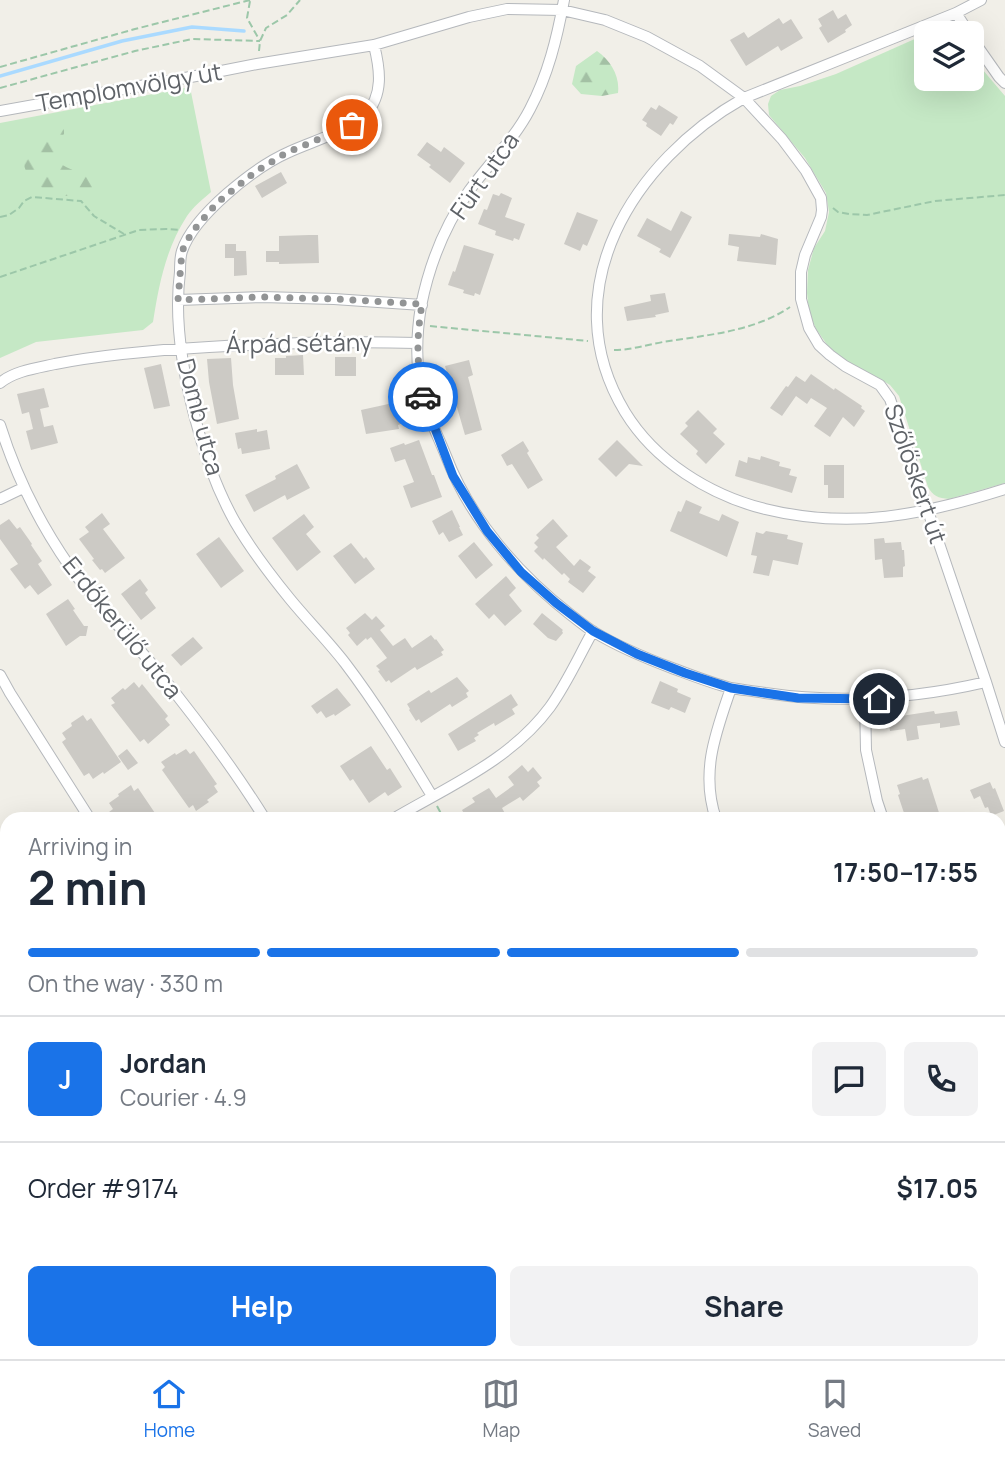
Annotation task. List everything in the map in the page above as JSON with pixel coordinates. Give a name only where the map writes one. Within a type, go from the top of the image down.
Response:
[{"type":"street","points":[[981,0],[956,13],[744,98],[689,137],[657,168],[620,221],[605,262],[597,304],[598,346],[606,374],[619,402],[650,445],[694,479],[719,492],[764,508],[829,519],[886,518],[928,510],[1005,489]]},
{"type":"street","points":[[374,46],[491,11],[563,5],[647,37],[700,66],[744,98],[782,139],[806,171],[821,198]]},
{"type":"street","name":"Fürt utca","points":[[563,5],[541,87],[516,133],[469,192],[451,222],[438,248],[418,325],[417,366],[423,398],[453,476],[487,531],[521,572],[593,631],[637,654],[731,688],[798,698],[865,700],[958,689],[986,682]]},
{"type":"street","points":[[956,13],[961,21]]},
{"type":"street","name":"Templomvölgy út","points":[[0,111],[257,64],[374,46]]},
{"type":"street","name":"Domb utca","points":[[374,46],[379,62],[378,94],[365,115],[352,125],[286,153],[255,172],[217,203],[192,232],[182,251],[178,300],[181,348],[195,417],[222,496],[236,523],[290,599],[344,661],[365,690],[432,796]]},
{"type":"street","points":[[984,56],[1005,83]]},
{"type":"street","name":"Szőlőskert út","points":[[821,198],[821,217],[801,272],[802,299],[809,328],[819,345],[830,355],[880,385],[890,399],[1005,742]]},
{"type":"street","name":"Árpád sétány","points":[[178,300],[262,297],[422,304]]},
{"type":"street","name":"Árpád sétány","points":[[181,348],[320,342],[417,343]]},
{"type":"street","points":[[0,383],[8,377],[89,357],[181,348]]},
{"type":"street","name":"Erdőkerülő utca","points":[[0,425],[23,488],[71,569],[195,718],[228,761],[261,812]]},
{"type":"street","points":[[0,499],[23,488]]},
{"type":"street","points":[[405,812],[484,768],[527,733],[563,688],[593,631]]},
{"type":"street","points":[[0,675],[86,812]]},
{"type":"street","points":[[715,812],[710,788],[711,752],[731,688]]},
{"type":"street","points":[[865,700],[866,750],[881,812]]},
{"type":"path","points":[[0,67],[250,0],[247,18],[260,41]]},
{"type":"path","points":[[257,64],[260,41],[266,28],[287,15],[300,0]]},
{"type":"path","points":[[0,88],[135,51],[192,39],[260,41]]},
{"type":"path","points":[[821,198],[838,212],[867,215],[934,201],[1005,195]]},
{"type":"path","points":[[0,217],[9,215],[32,197],[81,201],[94,216],[125,234]]},
{"type":"path","points":[[0,277],[139,230],[192,232]]},
{"type":"path","points":[[418,325],[629,350],[748,327],[786,310],[802,299]]},
{"type":"path","points":[[432,796],[440,812]]},
{"type":"green space","points":[[914,39],[914,91],[984,91],[984,71],[1005,96],[1005,483],[949,499],[932,493],[899,396],[890,385],[848,363],[828,346],[816,329],[809,312],[808,270],[814,248],[825,231],[829,212],[826,193],[805,158],[769,115],[768,104],[771,96],[780,90],[836,74]]},
{"type":"green space","points":[[597,51],[614,69],[618,93],[602,96],[581,94],[572,84],[576,66]]},
{"type":"green space","points":[[190,87],[211,192],[189,213],[174,241],[161,280],[153,322],[143,330],[36,342],[0,358],[0,123]]},
{"type":"green space","points":[[56,124],[64,130],[55,145],[58,162],[96,178],[96,189],[89,193],[78,196],[58,194],[40,186],[27,173],[24,161],[28,145]]},
{"type":"building","points":[[833,10],[838,19],[846,14],[852,25],[828,43],[819,28],[822,26],[818,19]]},
{"type":"building","points":[[779,18],[783,24],[791,19],[803,38],[781,51],[778,46],[746,66],[730,40],[744,32],[748,38]]},
{"type":"building","points":[[659,105],[678,117],[661,136],[642,120],[651,107],[656,110]]},
{"type":"building","points":[[427,142],[441,152],[444,147],[465,163],[450,183],[417,155]]},
{"type":"building","points":[[281,172],[287,183],[262,198],[255,186]]},
{"type":"building","points":[[501,193],[512,198],[505,217],[525,224],[519,240],[514,238],[513,241],[495,235],[496,231],[478,224],[493,194],[499,196]]},
{"type":"building","points":[[681,211],[692,217],[670,258],[659,252],[661,249],[637,236],[647,218],[671,231]]},
{"type":"building","points":[[577,212],[598,220],[587,246],[583,244],[580,251],[564,244]]},
{"type":"building","points":[[729,234],[760,237],[761,234],[778,239],[776,265],[737,261],[739,247],[728,245]]},
{"type":"building","points":[[318,235],[319,263],[266,262],[266,251],[279,251],[279,236]]},
{"type":"building","points":[[225,244],[236,244],[236,251],[246,251],[247,275],[234,276],[234,258],[225,258]]},
{"type":"building","points":[[464,245],[494,254],[480,295],[463,293],[464,290],[448,285]]},
{"type":"building","points":[[665,293],[669,312],[655,315],[656,317],[627,321],[624,307],[651,301],[650,295]]},
{"type":"building","points":[[303,355],[304,375],[275,375],[275,358]]},
{"type":"building","points":[[335,357],[356,357],[356,376],[335,376]]},
{"type":"building","points":[[231,358],[239,419],[217,424],[207,359]]},
{"type":"building","points":[[469,360],[473,375],[468,377],[482,430],[465,435],[445,366]]},
{"type":"building","points":[[161,364],[170,406],[154,409],[144,368]]},
{"type":"building","points":[[811,374],[862,406],[865,411],[854,427],[843,417],[830,437],[814,426],[827,408],[811,398],[807,404],[796,396],[782,416],[770,408],[796,376],[805,382]]},
{"type":"building","points":[[44,388],[49,407],[40,409],[44,427],[53,425],[58,443],[31,450],[26,431],[33,429],[29,412],[22,414],[17,394]]},
{"type":"building","points":[[393,403],[393,406],[403,406],[406,422],[398,425],[399,429],[366,434],[361,410]]},
{"type":"building","points":[[698,410],[717,429],[713,433],[725,444],[706,464],[696,454],[698,451],[680,434],[688,426],[685,423]]},
{"type":"building","points":[[257,429],[257,432],[267,430],[270,449],[242,454],[241,448],[238,449],[235,433]]},
{"type":"building","points":[[419,440],[442,497],[411,508],[403,486],[414,482],[405,459],[395,462],[390,448]]},
{"type":"building","points":[[617,440],[643,466],[629,464],[616,477],[598,459]]},
{"type":"building","points":[[523,441],[543,480],[528,489],[512,464],[507,466],[501,455]]},
{"type":"building","points":[[761,456],[791,469],[789,475],[797,477],[792,493],[735,476],[739,460],[747,463],[748,457],[760,460]]},
{"type":"building","points":[[297,464],[310,488],[287,500],[285,495],[254,512],[245,495],[276,479],[275,476]]},
{"type":"building","points":[[824,465],[844,465],[844,498],[828,498],[828,485],[824,485]]},
{"type":"building","points":[[686,500],[702,507],[699,513],[719,521],[722,514],[739,522],[727,557],[670,531]]},
{"type":"building","points":[[452,510],[463,535],[449,542],[443,532],[439,535],[432,521]]},
{"type":"building","points":[[102,513],[110,524],[103,529],[125,558],[105,573],[92,560],[94,559],[79,539],[89,532],[85,527]]},
{"type":"building","points":[[304,514],[314,527],[306,534],[321,552],[297,571],[272,538]]},
{"type":"building","points":[[9,519],[17,529],[20,527],[32,544],[42,561],[38,564],[52,585],[38,595],[30,585],[25,589],[10,569],[18,564],[0,539],[0,525]]},
{"type":"building","points":[[553,519],[568,536],[556,547],[574,566],[580,559],[591,567],[588,571],[596,577],[583,593],[568,582],[570,579],[564,573],[562,575],[534,551],[538,547],[534,543],[539,538],[536,535]]},
{"type":"building","points":[[766,531],[788,535],[787,539],[803,543],[798,565],[773,560],[769,576],[753,573],[757,556],[751,555],[756,532],[763,534]]},
{"type":"building","points":[[219,537],[244,571],[221,588],[196,554]]},
{"type":"building","points":[[884,538],[885,543],[901,542],[905,566],[903,577],[884,578],[882,559],[875,560],[874,539]]},
{"type":"building","points":[[474,542],[493,565],[476,579],[458,556]]},
{"type":"building","points":[[351,543],[375,569],[355,584],[333,556]]},
{"type":"building","points":[[506,576],[516,588],[509,595],[522,611],[505,626],[494,614],[489,619],[475,604]]},
{"type":"building","points":[[140,579],[148,590],[145,593],[156,608],[141,620],[121,594]]},
{"type":"building","points":[[68,599],[84,626],[88,626],[86,636],[80,636],[66,646],[46,614]]},
{"type":"building","points":[[365,613],[372,620],[376,616],[385,626],[380,630],[393,646],[405,638],[412,648],[431,635],[444,650],[441,652],[443,655],[417,670],[415,667],[391,683],[389,680],[386,682],[376,666],[387,658],[371,637],[357,646],[348,635],[350,633],[346,628]]},
{"type":"building","points":[[542,613],[563,630],[556,641],[548,638],[533,624]]},
{"type":"building","points":[[193,637],[203,648],[181,666],[171,655]]},
{"type":"building","points":[[457,677],[469,691],[466,693],[468,697],[452,707],[450,704],[421,723],[419,719],[416,721],[407,704]]},
{"type":"building","points":[[660,681],[691,698],[685,713],[651,703]]},
{"type":"building","points":[[134,682],[139,688],[142,684],[168,716],[165,719],[170,725],[148,744],[144,739],[140,742],[111,705],[115,703],[111,698]]},
{"type":"building","points":[[337,688],[351,705],[335,716],[334,714],[326,718],[321,711],[317,714],[311,706]]},
{"type":"building","points":[[511,694],[518,705],[512,709],[515,714],[477,733],[479,735],[474,738],[476,741],[458,751],[448,734]]},
{"type":"building","points":[[934,711],[935,714],[957,711],[960,725],[940,728],[940,723],[917,726],[919,739],[907,741],[905,729],[890,731],[888,718]]},
{"type":"building","points":[[83,715],[87,721],[91,718],[121,762],[93,779],[89,773],[84,776],[62,742],[66,739],[62,733]]},
{"type":"building","points":[[371,746],[402,787],[388,796],[385,792],[369,803],[353,779],[350,781],[340,766]]},
{"type":"building","points":[[127,749],[138,763],[128,770],[118,756]]},
{"type":"building","points":[[186,749],[190,754],[194,751],[217,784],[214,786],[218,792],[196,811],[193,805],[189,808],[162,770],[165,767],[161,762]]},
{"type":"building","points":[[522,765],[528,772],[533,767],[542,778],[537,782],[540,786],[523,801],[520,797],[502,808],[504,812],[463,812],[462,810],[475,802],[472,798],[489,788],[496,798],[514,785],[508,777]]},
{"type":"building","points":[[922,777],[923,780],[928,778],[939,812],[904,812],[897,785]]},
{"type":"building","points":[[990,782],[1004,811],[990,812],[980,796],[974,799],[970,790]]},
{"type":"building","points":[[131,785],[134,791],[138,788],[154,812],[109,812],[113,809],[109,803],[119,796],[118,794]]},
{"type":"waterway","points":[[0,76],[122,41],[192,27],[244,31]]},
{"type":"way so far","points":[[352,125],[286,153],[255,172],[217,203],[192,232],[182,251],[178,300],[262,297],[422,304],[418,325],[417,366],[423,397]]},
{"type":"route","points":[[423,397],[453,476],[487,531],[521,572],[593,631],[637,654],[731,688],[798,698],[879,699]]}]
